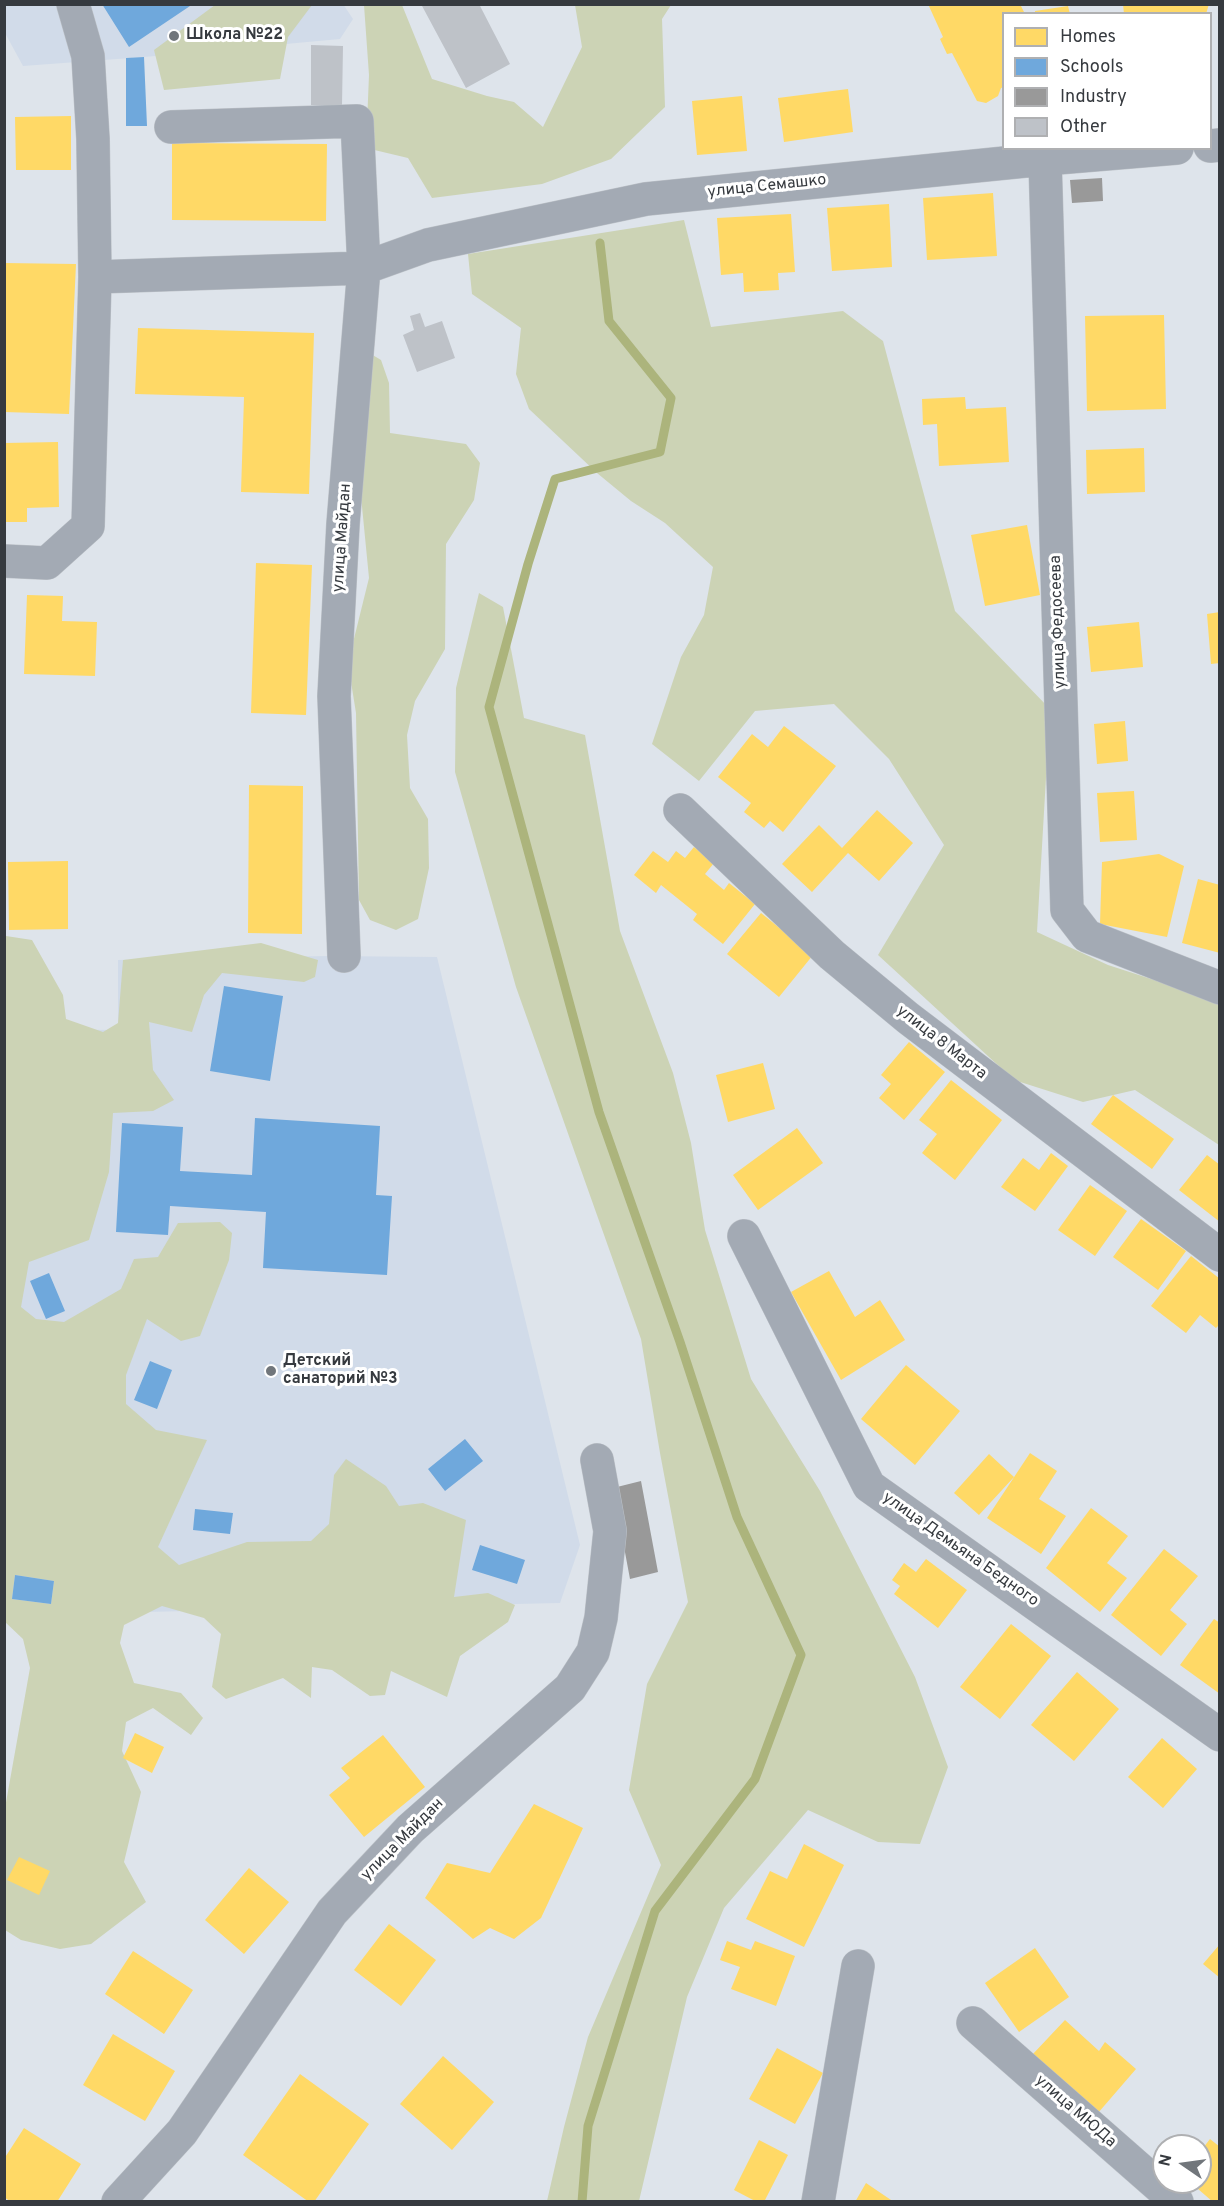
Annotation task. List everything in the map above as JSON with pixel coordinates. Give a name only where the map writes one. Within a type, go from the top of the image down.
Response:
[{"type":"street","points":[[4,561],[47,563],[88,526],[94,277],[93,139],[88,56],[73,4]]},
{"type":"street","name":"улица Майдан","points":[[171,127],[357,121],[364,268],[343,524],[334,696],[344,956]]},
{"type":"street","name":"улица Семашко","points":[[94,277],[364,268],[428,245],[646,199],[1153,150]]},
{"type":"street","name":"улица Федосеева","points":[[1045,159],[1067,910],[1087,936],[1220,988]]},
{"type":"street","name":"улица 8 Марта","points":[[680,810],[832,956],[891,1005],[1220,1255]]},
{"type":"street","name":"улица Демьяна Бедного","points":[[744,1236],[869,1486],[1220,1735]]},
{"type":"street","name":"улица Майдан","points":[[118,2202],[182,2132],[332,1912],[411,1828],[570,1688],[592,1652],[602,1607],[610,1531],[597,1460]]},
{"type":"street","points":[[818,2202],[858,1966]]},
{"type":"street","name":"улица МЮДа","points":[[973,2023],[1177,2202]]},
{"type":"shaded area","name":"Школа №22","points":[[343,4],[353,19],[340,39],[144,57],[23,66],[5,33],[4,5]]},
{"type":"shaded area","name":"Детский санаторий №3","points":[[327,956],[437,957],[580,1545],[560,1603],[5,1615],[6,1029],[118,1030],[118,960]]},
{"type":"green space","points":[[215,5],[312,5],[288,37],[280,79],[164,90],[154,50]]},
{"type":"green space","points":[[364,5],[402,5],[432,79],[514,102],[543,127],[582,47],[575,5],[671,5],[662,19],[665,107],[611,159],[542,184],[432,198],[408,158],[366,148],[369,75]]},
{"type":"green space","points":[[684,220],[711,327],[843,311],[883,341],[955,611],[1050,709],[1037,932],[1108,965],[1219,1001],[1219,1145],[1135,1090],[1083,1102],[1014,1080],[878,955],[944,845],[889,759],[834,704],[755,711],[699,781],[652,744],[681,657],[704,615],[713,567],[665,523],[631,501],[597,473],[529,409],[516,374],[521,328],[472,294],[468,254]]},
{"type":"green space","points":[[371,354],[381,360],[389,383],[390,433],[466,444],[480,463],[474,500],[446,544],[445,649],[415,701],[407,735],[410,788],[428,819],[429,868],[418,919],[396,930],[370,920],[359,900],[356,713],[348,663],[369,578],[355,435]]},
{"type":"green space","points":[[479,593],[503,607],[524,718],[585,735],[620,931],[673,1073],[691,1143],[705,1230],[751,1379],[820,1491],[915,1677],[948,1767],[920,1844],[878,1842],[808,1810],[724,1908],[687,1997],[639,2201],[547,2201],[588,2037],[661,1865],[629,1790],[647,1684],[688,1602],[641,1339],[516,987],[455,772],[456,688]]},
{"type":"green space","points":[[6,936],[32,940],[63,995],[66,1019],[103,1032],[118,1023],[123,960],[261,943],[318,960],[315,977],[304,982],[222,973],[204,995],[192,1032],[149,1022],[153,1070],[174,1100],[153,1111],[113,1113],[109,1172],[89,1240],[29,1262],[21,1307],[36,1319],[64,1322],[121,1289],[134,1259],[158,1257],[178,1223],[220,1222],[232,1233],[229,1260],[200,1336],[181,1341],[147,1319],[126,1375],[126,1404],[156,1430],[207,1440],[158,1547],[179,1565],[247,1542],[311,1541],[329,1524],[334,1475],[346,1459],[386,1486],[399,1506],[423,1503],[466,1520],[454,1597],[488,1593],[515,1605],[508,1622],[460,1656],[447,1697],[391,1671],[385,1695],[370,1696],[332,1670],[312,1667],[311,1698],[283,1678],[226,1699],[212,1687],[221,1634],[204,1618],[162,1606],[124,1625],[120,1643],[134,1683],[181,1693],[203,1718],[191,1735],[153,1708],[126,1722],[122,1751],[141,1792],[124,1862],[146,1902],[91,1944],[60,1949],[21,1940],[5,1930],[5,1808],[30,1668],[23,1639],[4,1621]],"holes":[[[15,1575],[54,1581],[51,1604],[12,1599]]]},
{"type":"building: Homes","points":[[928,4],[1020,4],[1024,12],[1002,12],[1002,88],[998,96],[986,103],[977,101],[952,53],[947,54],[940,39],[943,37]]},
{"type":"building: Homes","points":[[1123,4],[1209,4],[1207,12],[1124,12]]},
{"type":"building: Homes","points":[[1068,6],[1070,12],[1035,12]]},
{"type":"building: Homes","points":[[848,89],[853,132],[784,142],[778,98]]},
{"type":"building: Homes","points":[[742,96],[747,151],[697,155],[692,101]]},
{"type":"building: Homes","points":[[71,116],[71,170],[16,170],[15,117]]},
{"type":"building: Homes","points":[[172,143],[327,144],[326,221],[172,220]]},
{"type":"building: Homes","points":[[993,193],[997,256],[927,260],[923,198]]},
{"type":"building: Homes","points":[[889,204],[892,267],[832,271],[827,208]]},
{"type":"building: Homes","points":[[791,214],[795,272],[778,273],[779,290],[744,292],[743,273],[721,275],[717,218]]},
{"type":"building: Homes","points":[[4,263],[76,264],[69,414],[4,412]]},
{"type":"building: Homes","points":[[1164,315],[1166,409],[1087,411],[1085,316]]},
{"type":"building: Homes","points":[[138,328],[314,333],[309,494],[241,492],[244,397],[135,394]]},
{"type":"building: Homes","points":[[965,397],[966,409],[1006,407],[1009,462],[939,466],[937,424],[923,425],[922,399]]},
{"type":"building: Homes","points":[[58,442],[59,507],[27,508],[27,522],[5,522],[5,443]]},
{"type":"building: Homes","points":[[1144,448],[1145,492],[1087,494],[1086,450]]},
{"type":"building: Homes","points":[[1027,525],[1040,595],[985,606],[971,535]]},
{"type":"building: Homes","points":[[256,563],[312,565],[306,715],[251,713]]},
{"type":"building: Homes","points":[[27,595],[63,596],[62,621],[97,622],[95,676],[24,674]]},
{"type":"building: Homes","points":[[1220,612],[1220,663],[1211,664],[1207,614]]},
{"type":"building: Homes","points":[[1139,622],[1143,667],[1091,672],[1087,627]]},
{"type":"building: Homes","points":[[1125,721],[1128,761],[1097,764],[1094,724]]},
{"type":"building: Homes","points":[[784,726],[836,766],[783,832],[770,821],[764,828],[744,812],[751,803],[718,777],[752,734],[768,747]]},
{"type":"building: Homes","points":[[249,785],[303,786],[302,934],[248,933]]},
{"type":"building: Homes","points":[[1134,791],[1137,840],[1100,842],[1097,793]]},
{"type":"building: Homes","points":[[877,810],[913,843],[879,881],[848,853],[812,892],[782,864],[819,825],[842,848]]},
{"type":"building: Homes","points":[[694,847],[714,863],[705,874],[724,890],[729,883],[755,904],[723,944],[693,920],[697,914],[661,885],[656,893],[634,875],[653,851],[668,862],[676,851],[685,858]]},
{"type":"building: Homes","points":[[1159,854],[1184,866],[1167,937],[1100,924],[1102,862]]},
{"type":"building: Homes","points":[[68,861],[68,929],[9,930],[8,862]]},
{"type":"building: Homes","points":[[1198,879],[1220,885],[1220,953],[1182,943]]},
{"type":"building: Homes","points":[[761,913],[813,955],[779,997],[727,954]]},
{"type":"building: Homes","points":[[909,1042],[945,1072],[904,1120],[879,1098],[891,1084],[881,1075]]},
{"type":"building: Homes","points":[[763,1063],[775,1109],[728,1122],[716,1075]]},
{"type":"building: Homes","points":[[951,1080],[1002,1120],[955,1180],[922,1153],[937,1134],[919,1120]]},
{"type":"building: Homes","points":[[1113,1095],[1174,1139],[1152,1169],[1091,1124]]},
{"type":"building: Homes","points":[[797,1128],[823,1163],[758,1210],[733,1175]]},
{"type":"building: Homes","points":[[1051,1153],[1068,1166],[1035,1211],[1001,1187],[1023,1158],[1039,1170]]},
{"type":"building: Homes","points":[[1207,1155],[1220,1165],[1220,1222],[1179,1190]]},
{"type":"building: Homes","points":[[1090,1185],[1127,1211],[1095,1256],[1058,1230]]},
{"type":"building: Homes","points":[[1141,1219],[1186,1251],[1158,1290],[1113,1257]]},
{"type":"building: Homes","points":[[1191,1256],[1220,1279],[1220,1324],[1216,1328],[1200,1315],[1186,1333],[1151,1306]]},
{"type":"building: Homes","points":[[829,1271],[855,1317],[880,1300],[905,1340],[841,1380],[791,1292]]},
{"type":"building: Homes","points":[[906,1365],[960,1411],[915,1465],[861,1419]]},
{"type":"building: Homes","points":[[1030,1453],[1057,1471],[1039,1499],[1066,1516],[1041,1554],[987,1518]]},
{"type":"building: Homes","points":[[989,1454],[1014,1477],[979,1515],[954,1493]]},
{"type":"building: Homes","points":[[1091,1508],[1128,1536],[1107,1563],[1127,1578],[1100,1612],[1046,1568]]},
{"type":"building: Homes","points":[[1164,1549],[1198,1576],[1170,1610],[1187,1624],[1161,1656],[1111,1615]]},
{"type":"building: Homes","points":[[926,1559],[967,1590],[938,1628],[894,1594],[900,1586],[892,1580],[904,1563],[916,1572]]},
{"type":"building: Homes","points":[[1214,1619],[1220,1623],[1220,1694],[1180,1665]]},
{"type":"building: Homes","points":[[1011,1624],[1051,1656],[1000,1719],[960,1687]]},
{"type":"building: Homes","points":[[1077,1672],[1119,1709],[1074,1761],[1031,1725]]},
{"type":"building: Homes","points":[[135,1733],[164,1747],[152,1773],[123,1758]]},
{"type":"building: Homes","points":[[383,1735],[425,1787],[364,1837],[329,1795],[350,1778],[341,1768]]},
{"type":"building: Homes","points":[[1162,1738],[1197,1769],[1163,1808],[1128,1777]]},
{"type":"building: Homes","points":[[534,1804],[583,1828],[541,1918],[514,1939],[490,1928],[473,1939],[425,1898],[447,1863],[490,1873]]},
{"type":"building: Homes","points":[[804,1844],[844,1865],[804,1947],[746,1919],[770,1871],[787,1879]]},
{"type":"building: Homes","points":[[19,1857],[50,1871],[39,1895],[7,1880]]},
{"type":"building: Homes","points":[[249,1868],[289,1902],[244,1954],[205,1920]]},
{"type":"building: Homes","points":[[389,1924],[436,1960],[401,2006],[354,1970]]},
{"type":"building: Homes","points":[[727,1941],[751,1950],[755,1941],[795,1956],[776,2006],[731,1989],[740,1967],[720,1960]]},
{"type":"building: Homes","points":[[1220,1944],[1220,1978],[1203,1964]]},
{"type":"building: Homes","points":[[1035,1948],[1069,1997],[1019,2032],[985,1983]]},
{"type":"building: Homes","points":[[133,1951],[193,1990],[164,2034],[105,1994]]},
{"type":"building: Homes","points":[[1065,2020],[1099,2051],[1105,2042],[1136,2069],[1098,2113],[1032,2055]]},
{"type":"building: Homes","points":[[113,2034],[175,2071],[145,2121],[83,2085]]},
{"type":"building: Homes","points":[[777,2048],[823,2073],[795,2124],[749,2099]]},
{"type":"building: Homes","points":[[443,2056],[494,2102],[452,2150],[400,2104]]},
{"type":"building: Homes","points":[[300,2074],[369,2124],[314,2202],[309,2202],[243,2155]]},
{"type":"building: Homes","points":[[24,2128],[81,2164],[57,2202],[11,2202],[4,2197],[4,2159]]},
{"type":"building: Homes","points":[[759,2140],[788,2155],[764,2202],[757,2202],[734,2190]]},
{"type":"building: Homes","points":[[1212,2141],[1220,2147],[1220,2202],[1213,2202],[1204,2194],[1212,2194]]},
{"type":"building: Homes","points":[[866,2183],[894,2202],[855,2202]]},
{"type":"building: Schools","points":[[102,4],[193,4],[129,47]]},
{"type":"building: Schools","points":[[144,57],[147,126],[126,126],[126,58]]},
{"type":"building: Schools","points":[[224,986],[283,996],[270,1081],[210,1071]]},
{"type":"building: Schools","points":[[255,1118],[380,1126],[376,1195],[392,1196],[387,1275],[263,1268],[266,1212],[170,1206],[168,1235],[116,1232],[122,1123],[183,1127],[180,1171],[252,1175]]},
{"type":"building: Schools","points":[[49,1273],[65,1311],[46,1319],[30,1281]]},
{"type":"building: Schools","points":[[150,1361],[172,1370],[157,1409],[134,1400]]},
{"type":"building: Schools","points":[[465,1439],[483,1461],[445,1491],[428,1469]]},
{"type":"building: Schools","points":[[195,1509],[233,1513],[230,1534],[193,1530]]},
{"type":"building: Schools","points":[[480,1545],[525,1560],[517,1584],[472,1570]]},
{"type":"building: Schools","points":[[15,1575],[54,1581],[51,1604],[12,1599]]},
{"type":"building: Industry","points":[[1102,178],[1103,201],[1072,203],[1070,180]]},
{"type":"building: Industry","points":[[641,1481],[658,1572],[630,1579],[613,1488]]},
{"type":"building: Other","points":[[421,4],[479,4],[510,64],[466,88]]},
{"type":"building: Other","points":[[311,45],[343,46],[342,105],[311,105]]},
{"type":"building: Other","points":[[420,313],[425,327],[442,321],[455,358],[417,372],[403,335],[414,330],[410,316]]},
{"type":"waterway","points":[[582,2202],[588,2126],[655,1911],[755,1779],[801,1655],[737,1517],[680,1342],[599,1112],[489,707],[528,564],[555,479],[660,452],[671,398],[609,321],[600,243]]},
{"type":"place","name":"Школа №22","points":[[174,36]]},
{"type":"place","name":"Детский санаторий №3","points":[[271,1371]]}]
